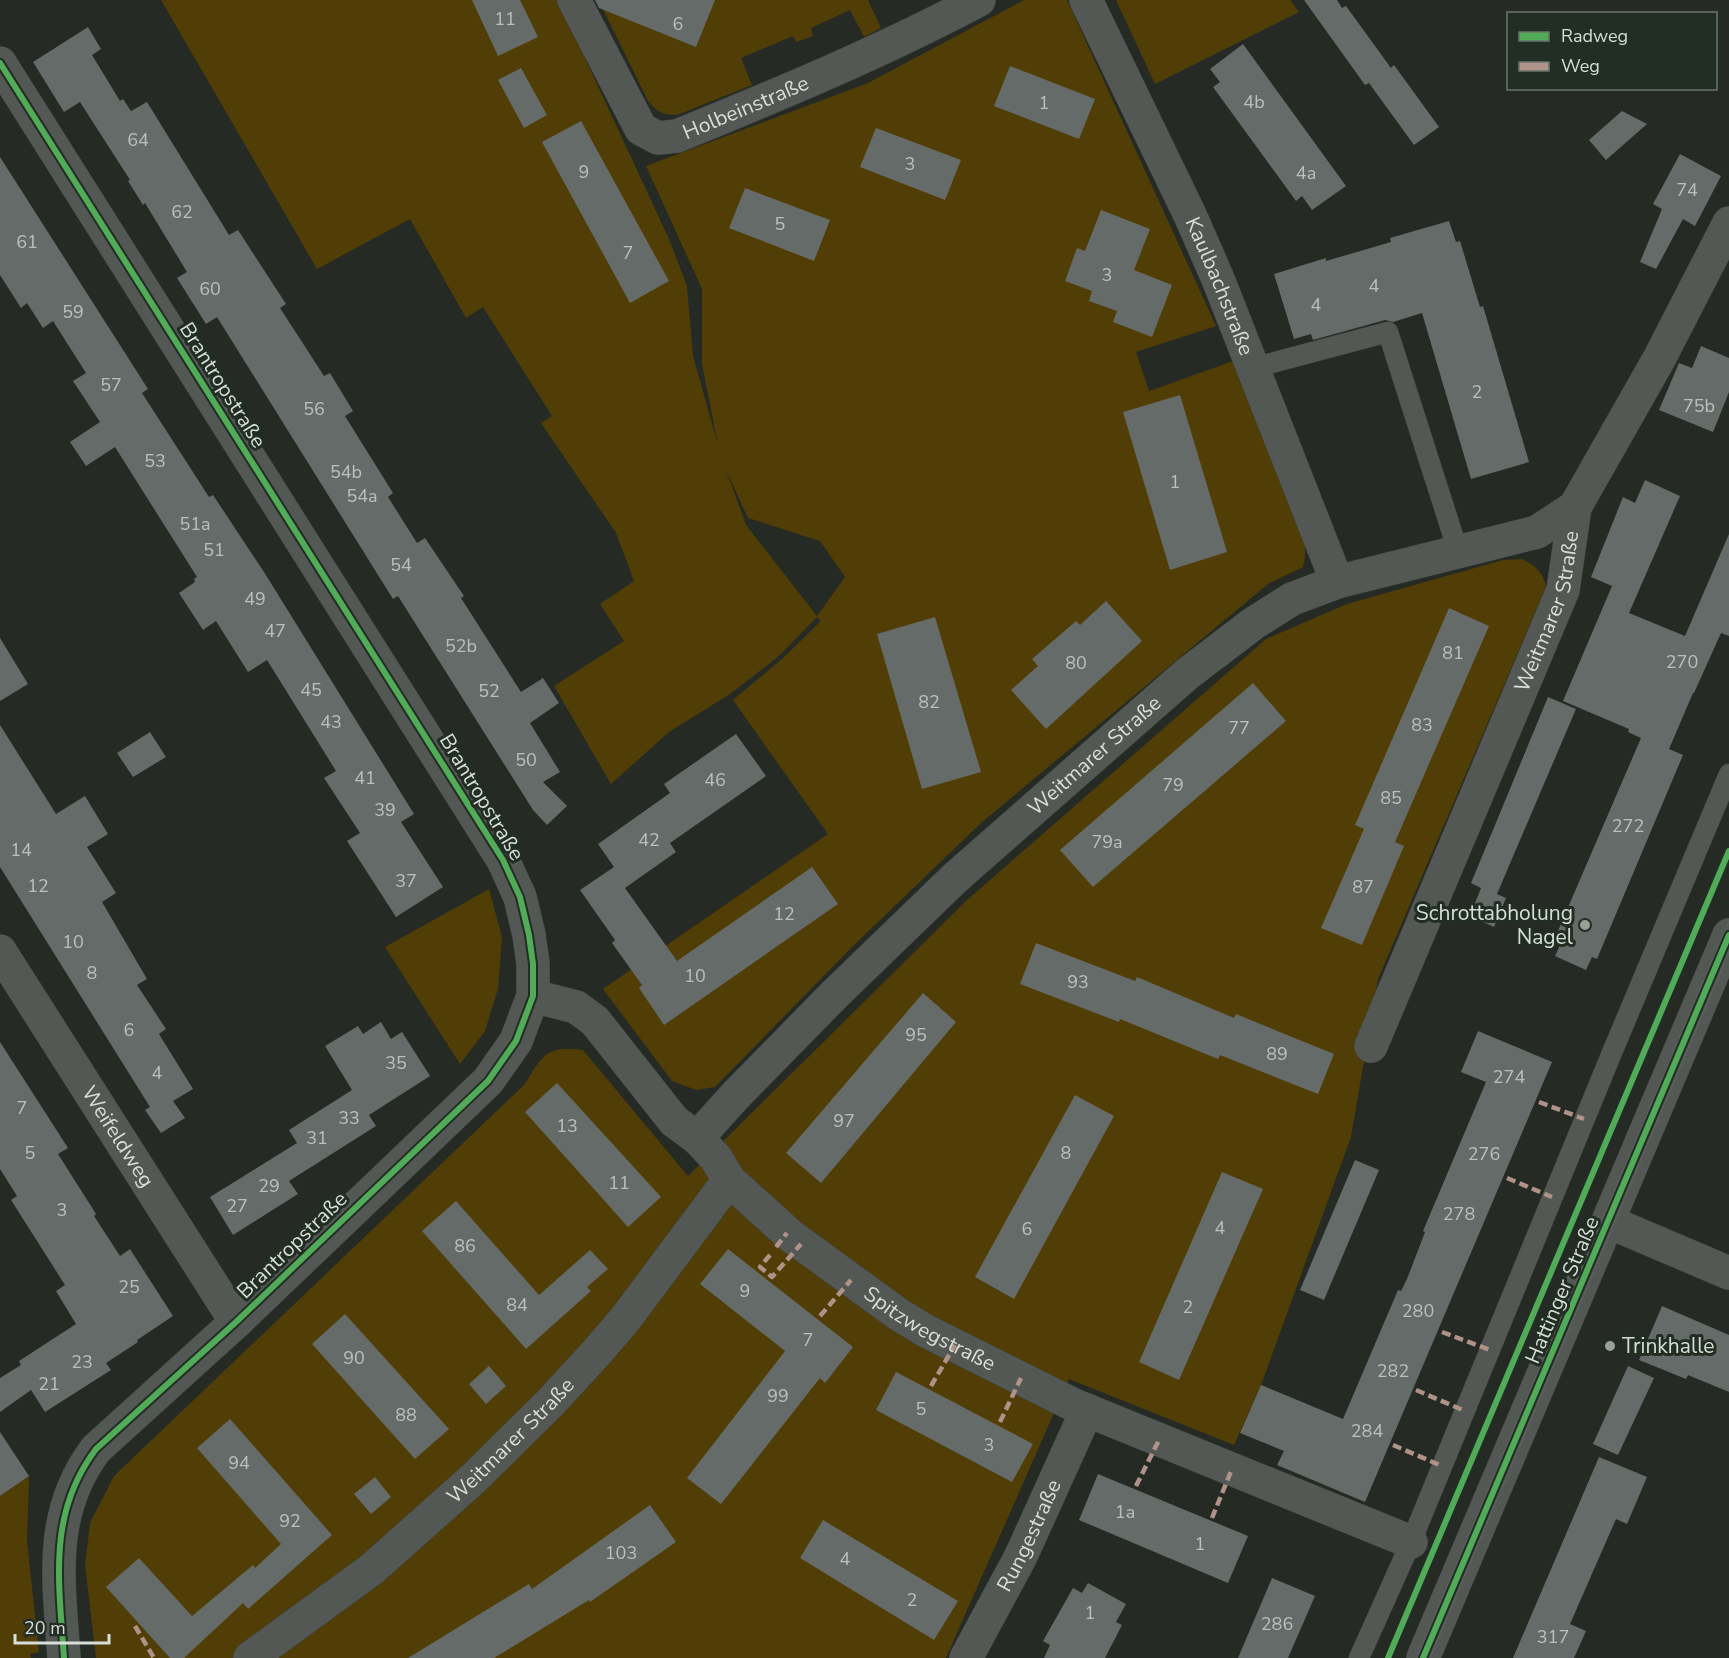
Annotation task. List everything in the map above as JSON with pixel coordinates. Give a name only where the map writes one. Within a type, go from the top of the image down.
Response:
[{"type":"street","name":"Holbeinstraße","points":[[574,0],[641,129],[658,138],[677,136],[808,82],[918,32],[979,0]]},
{"type":"street","name":"Kaulbachstraße","points":[[1086,0],[1190,215],[1218,279],[1337,582]]},
{"type":"street","name":"Brantropstraße","points":[[0,63],[503,860],[520,897],[533,964],[533,996],[516,1041],[488,1081],[236,1322],[96,1449],[75,1484],[59,1541],[58,1570],[64,1658]]},
{"type":"street","name":"Weitmarer Straße","points":[[1371,1046],[1563,590],[1575,507],[1659,359],[1729,223]]},
{"type":"street","name":"Weitmarer Straße","points":[[697,1138],[834,995],[955,878],[1187,674],[1254,623],[1292,599],[1337,582],[1537,532],[1575,507]]},
{"type":"street","name":"Hattinger Straße","points":[[1423,1658],[1729,935]]},
{"type":"street","name":"Weifeldweg","points":[[0,951],[236,1322]]},
{"type":"street","name":"Spitzwegstraße","points":[[533,996],[576,1007],[595,1021],[674,1122],[697,1138],[716,1158],[729,1180],[791,1236],[898,1314],[926,1331],[1087,1410],[1411,1542]]},
{"type":"street","name":"Weitmarer Straße","points":[[250,1658],[372,1569],[474,1478],[550,1403],[626,1318],[729,1180]]},
{"type":"street","points":[[1609,1222],[1729,1273]]},
{"type":"street","name":"Rungestraße","points":[[966,1658],[1021,1556],[1087,1410]]},
{"type":"lane","points":[[1253,368],[1388,332],[1458,551]]},
{"type":"lane","points":[[1359,1658],[1411,1542],[1606,1065],[1729,774]]},
{"type":"shaded area","points":[[161,0],[558,0],[669,239],[687,286],[693,356],[718,445],[702,364],[702,289],[646,166],[868,83],[1024,0],[1067,0],[1216,326],[1136,352],[1149,391],[1233,361],[1305,546],[1303,567],[1268,584],[981,823],[851,948],[715,1087],[696,1090],[672,1081],[603,989],[828,834],[733,700],[782,659],[821,621],[817,617],[779,656],[730,694],[669,732],[611,784],[554,686],[624,641],[600,604],[634,581],[616,533],[541,423],[552,416],[483,307],[466,318],[410,219],[317,269]],"holes":[[[726,470],[748,518],[820,541],[845,577],[817,616],[746,525]]]},
{"type":"shaded area","points":[[605,0],[868,0],[881,28],[864,37],[850,10],[811,28],[813,36],[796,42],[793,36],[741,58],[752,85],[672,115],[654,108],[648,101],[602,7]]},
{"type":"shaded area","points":[[1116,0],[1290,0],[1299,12],[1155,84]]},
{"type":"shaded area","points":[[1522,559],[1538,570],[1546,587],[1378,979],[1351,1137],[1261,1385],[1234,1445],[1069,1379],[946,1658],[96,1658],[85,1565],[90,1523],[114,1476],[524,1085],[546,1055],[552,1051],[583,1050],[688,1176],[966,901],[1266,639],[1347,604],[1503,560]]},
{"type":"shaded area","points":[[489,889],[502,937],[498,989],[485,1031],[460,1064],[385,947]]},
{"type":"shaded area","points":[[29,1476],[27,1541],[39,1652],[30,1654],[31,1658],[0,1658],[0,1496]]},
{"type":"building","points":[[472,0],[520,0],[538,37],[498,56]]},
{"type":"building","points":[[595,0],[715,0],[696,47],[599,8]]},
{"type":"building","points":[[1304,0],[1337,0],[1342,8],[1346,6],[1391,68],[1394,65],[1439,127],[1414,145],[1369,83],[1365,85]]},
{"type":"building","points":[[88,27],[101,49],[92,55],[120,101],[123,99],[131,111],[147,102],[229,235],[238,230],[286,304],[280,308],[324,376],[330,373],[353,411],[345,416],[393,493],[388,497],[417,543],[425,538],[464,596],[461,598],[521,692],[543,678],[559,703],[530,723],[560,772],[543,782],[567,806],[547,825],[533,810],[398,596],[393,599],[217,317],[206,324],[177,278],[187,272],[80,102],[64,112],[33,62]]},
{"type":"building","points":[[1243,44],[1346,186],[1312,210],[1302,196],[1296,201],[1213,87],[1220,82],[1210,69]]},
{"type":"building","points":[[1010,66],[1095,99],[1079,139],[994,106]]},
{"type":"building","points":[[521,68],[547,115],[524,128],[498,80]]},
{"type":"building","points":[[1622,111],[1647,124],[1606,160],[1589,140]]},
{"type":"building","points":[[581,121],[669,281],[630,303],[542,142]]},
{"type":"building","points":[[876,128],[961,160],[945,200],[860,167]]},
{"type":"building","points":[[1680,154],[1721,176],[1695,226],[1683,219],[1656,269],[1640,262],[1662,209],[1653,204]]},
{"type":"building","points":[[0,157],[148,389],[142,393],[209,497],[213,495],[264,572],[414,814],[401,822],[443,887],[396,917],[347,841],[360,833],[324,778],[336,771],[267,660],[248,672],[216,621],[203,630],[179,593],[195,582],[194,579],[197,577],[115,447],[86,466],[70,442],[100,422],[73,381],[86,373],[53,321],[43,328],[27,303],[21,308],[0,275]]},
{"type":"building","points":[[745,188],[830,220],[814,261],[729,228]]},
{"type":"building","points":[[1101,210],[1150,229],[1134,270],[1172,285],[1152,337],[1113,322],[1117,311],[1089,301],[1092,291],[1065,281],[1077,248],[1085,251]]},
{"type":"building","points":[[1449,221],[1456,242],[1460,241],[1480,307],[1483,306],[1529,462],[1471,479],[1422,313],[1393,322],[1385,320],[1313,340],[1311,334],[1294,339],[1274,274],[1391,242],[1390,238]]},
{"type":"building","points":[[1701,346],[1729,358],[1729,392],[1713,432],[1659,410],[1679,363],[1692,368]]},
{"type":"building","points":[[1180,395],[1227,552],[1170,570],[1123,412]]},
{"type":"building","points":[[1645,480],[1680,496],[1629,613],[1685,636],[1729,534],[1729,636],[1721,633],[1669,749],[1683,755],[1597,959],[1592,957],[1586,970],[1555,956],[1561,943],[1554,940],[1641,738],[1628,732],[1629,729],[1563,701],[1612,586],[1591,577],[1623,497],[1635,503]]},
{"type":"building","points":[[1106,601],[1142,641],[1046,729],[1011,690],[1038,666],[1032,659],[1076,621],[1080,625]]},
{"type":"building","points":[[1449,608],[1489,626],[1395,842],[1404,846],[1362,945],[1321,928],[1364,829],[1355,825]]},
{"type":"building","points":[[935,617],[981,772],[922,789],[877,634]]},
{"type":"building","points":[[0,638],[28,684],[0,701]]},
{"type":"building","points":[[1253,683],[1286,721],[1093,887],[1060,850]]},
{"type":"building","points":[[1548,697],[1576,709],[1497,894],[1506,898],[1494,927],[1470,916],[1481,888],[1471,883]]},
{"type":"building","points":[[0,725],[56,814],[85,796],[108,834],[87,847],[116,893],[102,902],[147,979],[137,985],[166,1029],[159,1034],[193,1089],[173,1101],[185,1118],[161,1133],[145,1110],[150,1107],[0,867]]},
{"type":"building","points":[[150,732],[166,757],[133,777],[117,753]]},
{"type":"building","points":[[736,734],[766,776],[670,843],[676,852],[625,888],[677,961],[812,867],[838,904],[664,1025],[639,988],[642,985],[612,943],[615,940],[580,890],[614,867],[598,844],[670,793],[664,784]]},
{"type":"building","points":[[1036,943],[1135,981],[1137,977],[1234,1018],[1236,1014],[1334,1054],[1318,1094],[1220,1055],[1218,1059],[1120,1019],[1119,1022],[1020,984]]},
{"type":"building","points":[[923,993],[956,1022],[821,1183],[786,1153]]},
{"type":"building","points":[[381,1022],[391,1039],[402,1032],[430,1076],[369,1115],[376,1126],[289,1181],[298,1194],[233,1235],[210,1197],[297,1143],[289,1130],[352,1090],[325,1046],[358,1026],[363,1034]]},
{"type":"building","points":[[1478,1031],[1552,1062],[1365,1502],[1277,1465],[1284,1451],[1240,1433],[1261,1385],[1343,1419],[1398,1290],[1401,1291],[1407,1279],[1425,1232],[1423,1231],[1486,1082],[1461,1072]]},
{"type":"building","points":[[0,1042],[68,1148],[58,1154],[96,1214],[94,1216],[120,1256],[130,1249],[173,1316],[106,1363],[111,1370],[45,1412],[31,1390],[0,1412],[0,1378],[21,1365],[19,1361],[76,1324],[56,1291],[65,1285],[11,1200],[17,1196],[0,1169]]},
{"type":"building","points":[[557,1083],[661,1197],[628,1227],[525,1112]]},
{"type":"building","points":[[1075,1095],[1114,1116],[1014,1299],[975,1277]]},
{"type":"building","points":[[1355,1160],[1379,1170],[1324,1300],[1300,1290]]},
{"type":"building","points":[[1222,1172],[1263,1189],[1179,1380],[1139,1362]]},
{"type":"building","points":[[456,1201],[539,1295],[590,1250],[608,1269],[587,1287],[591,1291],[526,1349],[422,1231]]},
{"type":"building","points":[[728,1249],[853,1347],[825,1383],[820,1378],[721,1504],[687,1478],[785,1351],[700,1284]]},
{"type":"building","points":[[1662,1306],[1729,1335],[1729,1392],[1688,1375],[1686,1379],[1639,1360]]},
{"type":"building","points":[[345,1314],[449,1429],[415,1459],[312,1344]]},
{"type":"building","points":[[489,1366],[506,1386],[486,1404],[469,1384]]},
{"type":"building","points":[[1628,1366],[1654,1378],[1618,1455],[1593,1444]]},
{"type":"building","points":[[896,1372],[1033,1444],[1012,1482],[876,1410]]},
{"type":"building","points":[[230,1419],[332,1535],[248,1609],[243,1603],[184,1658],[170,1658],[106,1587],[139,1558],[192,1616],[253,1565],[255,1568],[281,1544],[197,1448]]},
{"type":"building","points":[[0,1432],[29,1476],[0,1496]]},
{"type":"building","points":[[1599,1457],[1647,1477],[1627,1524],[1616,1519],[1570,1624],[1586,1631],[1574,1658],[1513,1658]]},
{"type":"building","points":[[1098,1474],[1248,1536],[1228,1583],[1079,1520]]},
{"type":"building","points":[[375,1477],[391,1497],[371,1514],[354,1494]]},
{"type":"building","points":[[650,1505],[676,1542],[590,1602],[589,1600],[494,1658],[408,1658],[529,1584],[532,1589]]},
{"type":"building","points":[[823,1520],[958,1601],[934,1640],[800,1558]]},
{"type":"building","points":[[1272,1578],[1315,1596],[1288,1658],[1238,1658]]},
{"type":"building","points":[[1088,1583],[1126,1604],[1116,1622],[1122,1625],[1105,1658],[1044,1658],[1050,1645],[1043,1641],[1073,1588],[1082,1593]]},
{"type":"tram line","points":[[1417,1658],[1729,921]]},
{"type":"tram line","points":[[1430,1658],[1729,952]]},
{"type":"marked path","points":[[1539,1102],[1584,1119]]},
{"type":"marked path","points":[[1507,1178],[1552,1197]]},
{"type":"marked path","points":[[776,1247],[787,1233]]},
{"type":"marked path","points":[[770,1255],[760,1267],[772,1277],[801,1244]]},
{"type":"marked path","points":[[820,1316],[851,1280]]},
{"type":"marked path","points":[[1442,1332],[1490,1350]]},
{"type":"marked path","points":[[931,1386],[955,1345]]},
{"type":"marked path","points":[[1000,1422],[1021,1378]]},
{"type":"marked path","points":[[1416,1390],[1465,1411]]},
{"type":"marked path","points":[[1136,1486],[1159,1440]]},
{"type":"marked path","points":[[1393,1445],[1442,1466]]},
{"type":"marked path","points":[[1212,1518],[1232,1469]]},
{"type":"marked path","points":[[135,1626],[154,1658]]},
{"type":"cycle path","points":[[0,63],[503,860],[520,897],[533,964],[533,996],[516,1041],[488,1081],[236,1322],[96,1449],[80,1474],[63,1524],[59,1576],[64,1658]]},
{"type":"cycle path","points":[[1388,1658],[1729,851]]},
{"type":"cycle path","points":[[1423,1658],[1729,935]]},
{"type":"place","name":"Schrottabholung Nagel","points":[[1585,925]]},
{"type":"place","name":"Trinkhalle","points":[[1610,1346]]}]
